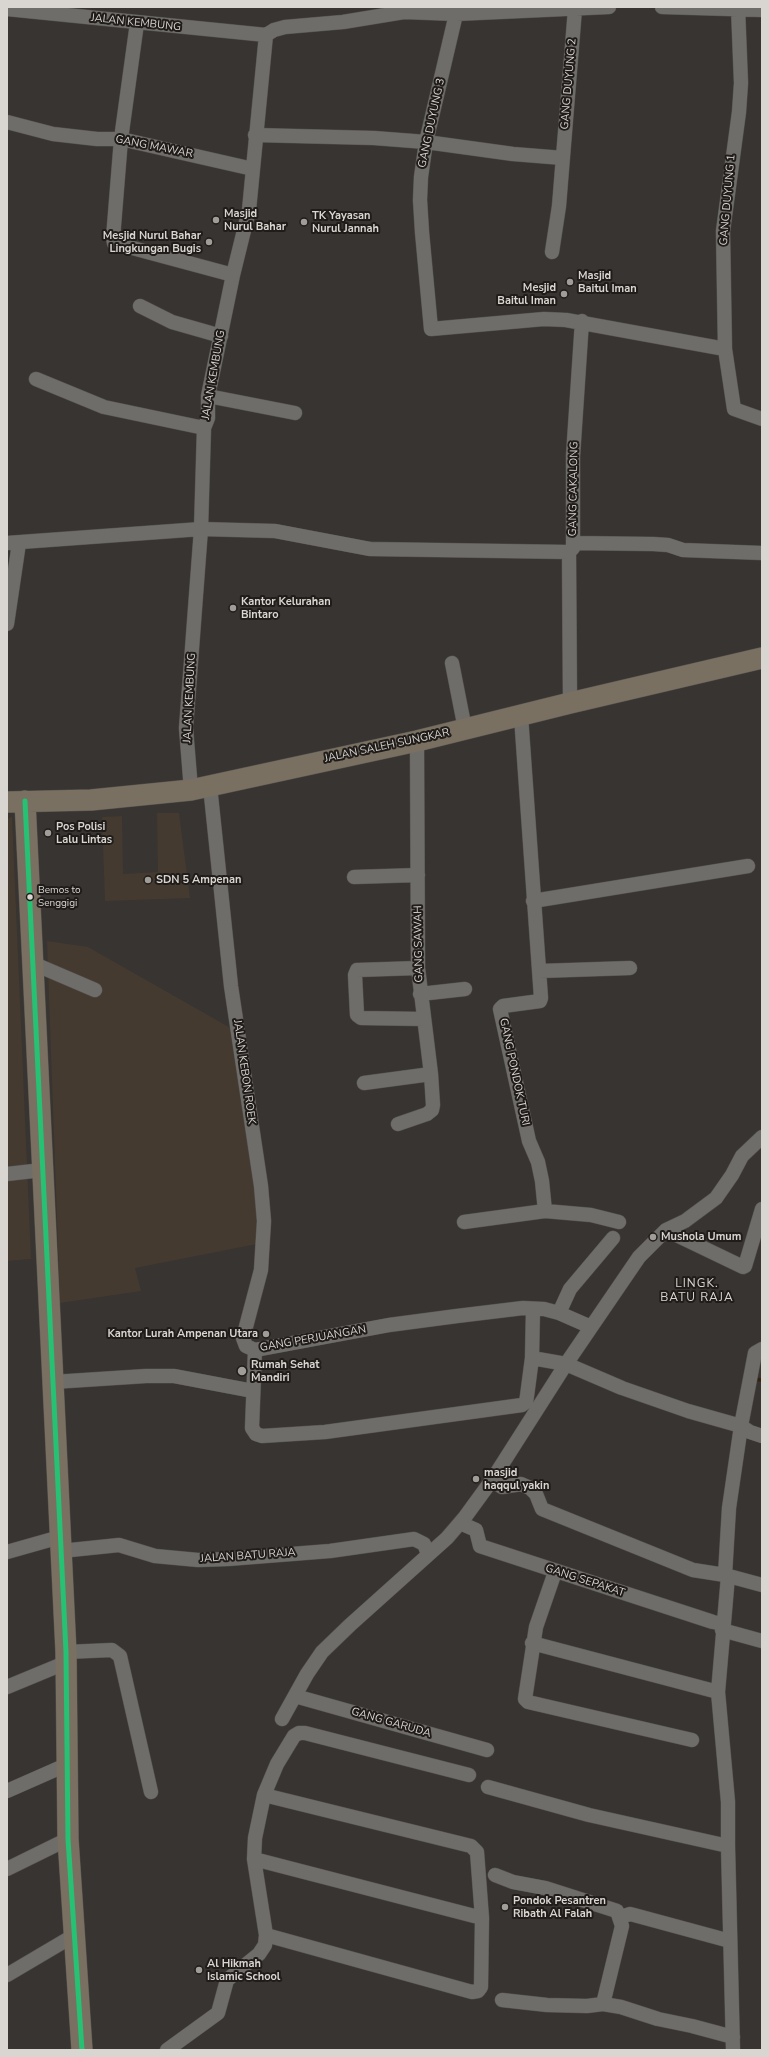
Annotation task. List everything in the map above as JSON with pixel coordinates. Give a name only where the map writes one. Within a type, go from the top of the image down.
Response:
[{"type":"highway","name":"JALAN SALEH SUNGKAR","points":[[13,803],[91,800],[200,788],[417,741],[762,658]]},
{"type":"highway","points":[[13,803],[32,963],[66,1657],[68,1839],[73,1936],[82,2050]]},
{"type":"street","points":[[266,36],[274,30],[285,27],[343,22],[404,12],[456,14],[609,7]]},
{"type":"street","points":[[662,7],[738,8],[762,10]]},
{"type":"street","name":"GANG DUYUNG 1","points":[[738,8],[741,83],[723,231],[726,349],[734,409],[762,419]]},
{"type":"street","name":"JALAN KEMBUNG","points":[[7,9],[266,36],[255,135],[249,210],[233,275],[208,396],[208,418],[204,428],[201,529],[186,728],[200,788]]},
{"type":"street","name":"GANG DUYUNG 2","points":[[552,252],[559,206],[575,9]]},
{"type":"street","name":"GANG DUYUNG 3","points":[[456,14],[426,142],[420,200],[431,329],[544,319],[582,321]]},
{"type":"street","points":[[137,23],[121,139],[113,238],[114,243],[233,275]]},
{"type":"street","name":"GANG MAWAR","points":[[7,122],[53,134],[97,139],[121,139],[252,169]]},
{"type":"street","points":[[255,135],[374,138],[426,142],[513,154],[563,158]]},
{"type":"street","points":[[140,306],[172,322],[221,336]]},
{"type":"street","points":[[582,321],[726,349]]},
{"type":"street","name":"GANG CAKALONG","points":[[570,703],[571,547],[574,456],[582,321]]},
{"type":"street","points":[[36,379],[104,407],[204,428]]},
{"type":"street","points":[[208,396],[295,412]]},
{"type":"street","points":[[7,624],[13,543],[201,529],[275,530],[370,549],[668,545],[682,550],[762,553]]},
{"type":"street","points":[[452,663],[465,729]]},
{"type":"street","name":"GANG PONDOK TURI","points":[[521,716],[533,901],[540,972],[540,1001],[503,1006],[500,1009],[529,1141],[538,1162],[542,1181],[545,1211]]},
{"type":"street","name":"GANG SAWAH","points":[[398,1124],[427,1114],[432,1110],[431,1074],[418,968],[417,741]]},
{"type":"street","name":"JALAN KEBON ROEK","points":[[200,788],[232,986],[261,1186],[264,1221],[261,1270],[243,1338],[246,1346],[255,1350]]},
{"type":"street","points":[[533,901],[748,866]]},
{"type":"street","points":[[354,877],[418,875]]},
{"type":"street","points":[[32,963],[95,990]]},
{"type":"street","points":[[418,968],[357,970],[355,975],[357,1015],[361,1018],[424,1018]]},
{"type":"street","points":[[540,972],[630,968]]},
{"type":"street","points":[[420,994],[465,989]]},
{"type":"street","points":[[364,1083],[431,1074]]},
{"type":"street","points":[[282,1719],[307,1674],[322,1652],[428,1554],[448,1538],[460,1523],[492,1480],[566,1364],[639,1257],[666,1230],[685,1221],[716,1198],[732,1175],[742,1156],[762,1137]]},
{"type":"street","points":[[7,1174],[42,1170]]},
{"type":"street","points":[[666,1230],[743,1267],[745,1266],[762,1208]]},
{"type":"street","points":[[464,1222],[545,1211],[591,1215],[619,1222]]},
{"type":"street","points":[[559,1313],[570,1289],[612,1238]]},
{"type":"street","name":"GANG PERJUANGAN","points":[[523,1308],[533,1309],[532,1358],[526,1402],[522,1405],[325,1432],[262,1436],[256,1434],[252,1428],[255,1350],[390,1326],[457,1316],[523,1308]]},
{"type":"street","points":[[533,1309],[544,1309],[559,1313],[591,1327]]},
{"type":"street","points":[[502,2000],[554,2005],[603,2004],[621,2007],[658,2020],[692,2026],[733,2043],[728,1802],[718,1692],[729,1508],[750,1430],[755,1353],[762,1349]]},
{"type":"street","points":[[532,1358],[566,1364],[622,1388],[688,1411],[750,1430]]},
{"type":"street","points":[[53,1382],[146,1376],[174,1376],[253,1391]]},
{"type":"street","points":[[492,1480],[502,1487],[521,1484],[530,1488],[536,1494],[542,1509],[693,1570],[726,1575],[762,1585]]},
{"type":"street","name":"GANG SEPAKAT","points":[[460,1523],[476,1530],[480,1546],[555,1572],[713,1622],[762,1641]]},
{"type":"street","name":"JALAN BATU RAJA","points":[[7,1552],[61,1544],[119,1545],[155,1556],[198,1560],[330,1551],[414,1539],[424,1544],[428,1554]]},
{"type":"street","points":[[555,1572],[532,1643],[525,1695],[528,1702],[692,1740]]},
{"type":"street","points":[[532,1643],[718,1692]]},
{"type":"street","points":[[7,1687],[66,1657],[112,1650],[118,1652],[151,1792]]},
{"type":"street","name":"GANG GARUDA","points":[[295,1696],[486,1750]]},
{"type":"street","points":[[167,2050],[218,2013],[227,1980],[258,1954],[264,1946],[266,1935],[254,1859],[258,1818],[264,1795],[285,1749],[294,1736],[299,1733],[305,1733],[469,1775]]},
{"type":"street","points":[[7,1792],[66,1765]]},
{"type":"street","points":[[488,1787],[589,1815],[728,1846]]},
{"type":"street","points":[[264,1795],[471,1846],[477,1852],[479,1860],[482,1918],[481,1987],[478,1991],[472,1992],[266,1935]]},
{"type":"street","points":[[7,1869],[68,1839]]},
{"type":"street","points":[[254,1859],[482,1918]]},
{"type":"street","points":[[495,1874],[513,1882],[545,1888],[613,1908],[618,1911],[621,1917],[622,1926],[603,2004]]},
{"type":"street","points":[[621,1917],[630,1914],[730,1940]]},
{"type":"street","points":[[7,1975],[73,1936]]},
{"type":"shaded area","points":[[157,813],[179,813],[190,898],[105,901],[102,817],[122,816],[123,874],[158,872]]},
{"type":"shaded area","points":[[12,816],[31,1259],[7,1261],[7,820]]},
{"type":"shaded area","points":[[47,941],[88,947],[234,1030],[262,1243],[135,1268],[141,1291],[60,1303]]},
{"type":"waterway","points":[[753,1379],[762,1380]]},
{"type":"transit line","points":[[25,801],[66,1652],[68,1839],[82,2050]]},
{"type":"place","name":"Masjid Nurul Bahar","points":[[216,220]]},
{"type":"place","name":"TK Yayasan Nurul Jannah","points":[[304,222]]},
{"type":"place","name":"Mesjid Nurul Bahar Lingkungan Bugis","points":[[209,242]]},
{"type":"place","name":"Masjid Baitul Iman","points":[[570,282]]},
{"type":"place","name":"Mesjid Baitul Iman","points":[[564,294]]},
{"type":"place","name":"Kantor Kelurahan Bintaro","points":[[233,608]]},
{"type":"place","name":"Pos Polisi Lalu Lintas","points":[[48,833]]},
{"type":"place","name":"SDN 5 Ampenan","points":[[148,880]]},
{"type":"place","name":"Bemos to Senggigi","points":[[30,897]]},
{"type":"place","name":"Mushola Umum","points":[[653,1237]]},
{"type":"place","name":"Kantor Lurah Ampenan Utara","points":[[266,1334]]},
{"type":"place","name":"Rumah Sehat Mandiri","points":[[242,1371]]},
{"type":"place","name":"masjid haqqul yakin","points":[[476,1479]]},
{"type":"place","name":"Pondok Pesantren Ribath Al Falah","points":[[505,1907]]},
{"type":"place","name":"Al Hikmah Islamic School","points":[[199,1970]]},
{"type":"district","name":"LINGK. BATU RAJA","points":[[697,1291]]}]
